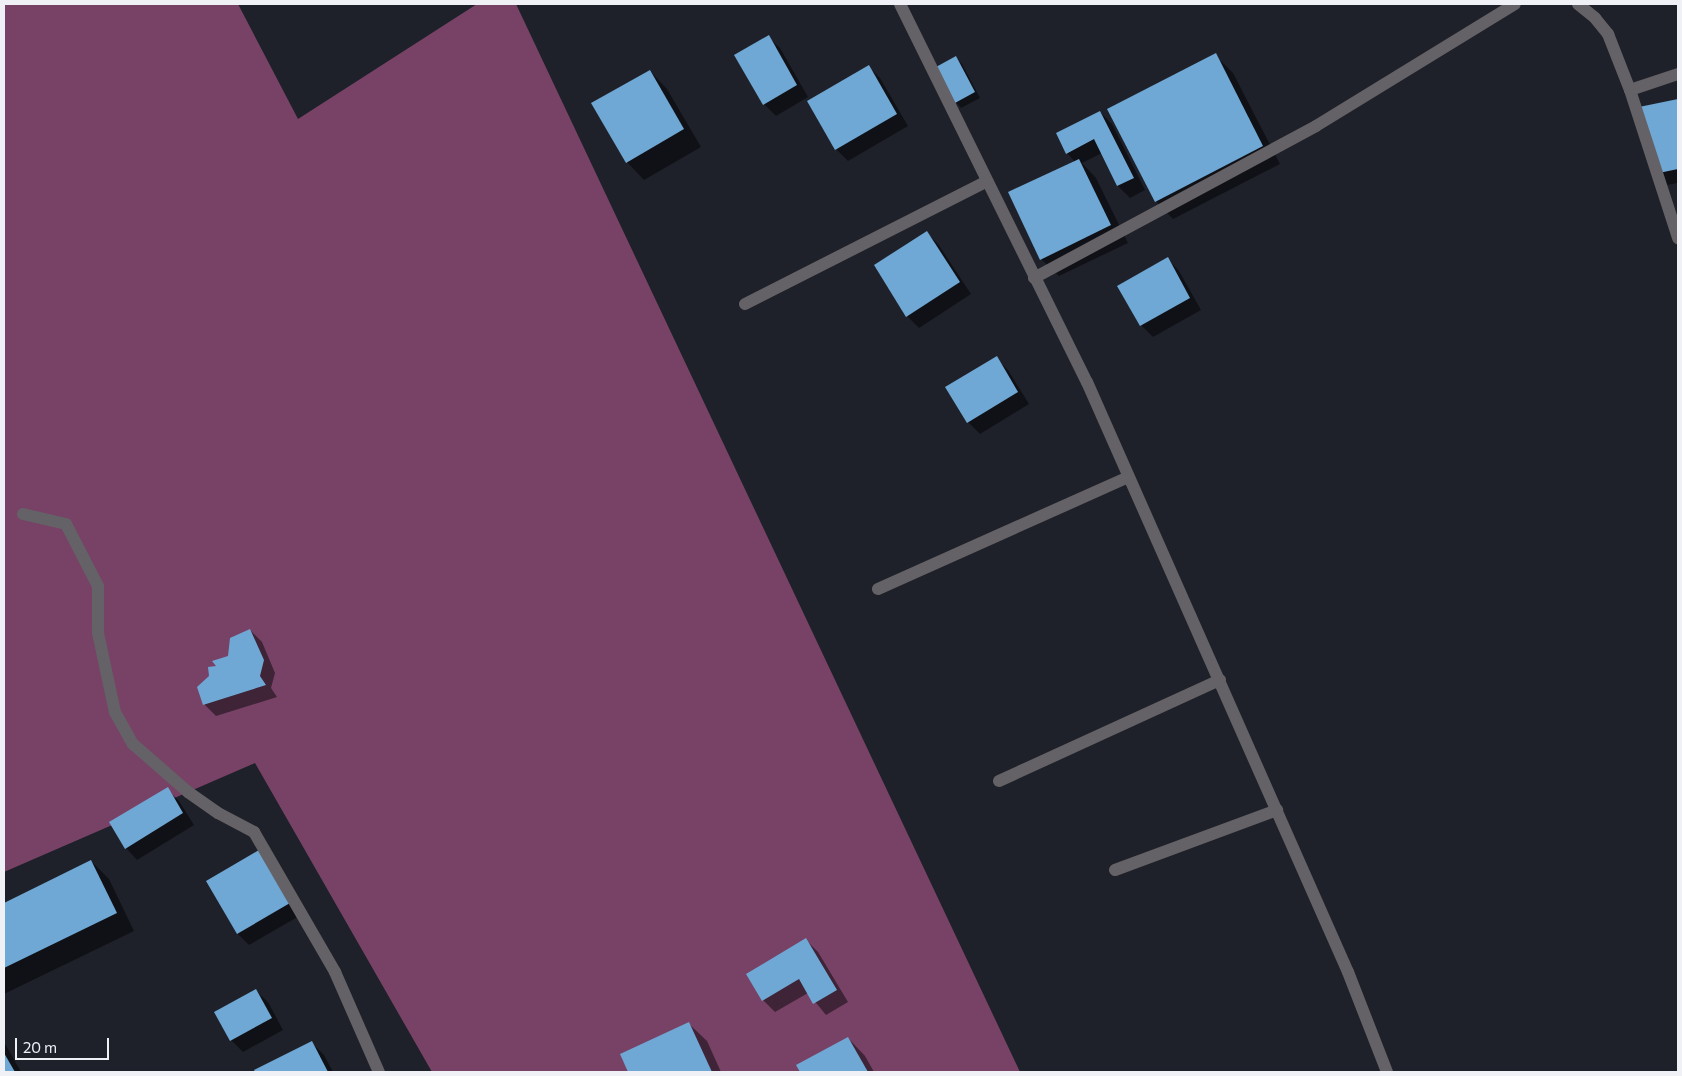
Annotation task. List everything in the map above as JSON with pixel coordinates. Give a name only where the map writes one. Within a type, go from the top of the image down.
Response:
[{"type":"street","points":[[900,4],[1087,382],[1348,972],[1387,1072]]},
{"type":"street","points":[[1034,278],[1316,126],[1515,4]]},
{"type":"street","points":[[1578,4],[1595,18],[1608,34],[1630,90],[1678,238]]},
{"type":"street","points":[[1630,90],[1678,74]]},
{"type":"street","points":[[745,304],[987,181]]},
{"type":"street","points":[[878,589],[1128,477]]},
{"type":"street","points":[[23,514],[66,524],[98,586],[98,633],[116,712],[133,744],[188,792],[218,813],[254,832],[335,972],[379,1072]]},
{"type":"street","points":[[999,781],[1220,680]]},
{"type":"street","points":[[1115,870],[1276,810]]},
{"type":"shaded area","points":[[4,4],[238,4],[298,119],[477,4],[516,4],[1020,1072],[432,1072],[255,763],[4,872]]},
{"type":"building","points":[[769,35],[797,85],[763,105],[734,55]]},
{"type":"building","points":[[1216,53],[1263,146],[1155,202],[1107,109]]},
{"type":"building","points":[[956,56],[975,92],[955,103],[936,67]]},
{"type":"building","points":[[869,65],[897,114],[835,150],[807,101]]},
{"type":"building","points":[[650,70],[684,129],[626,163],[591,103]]},
{"type":"building","points":[[1678,99],[1678,169],[1654,174],[1639,107]]},
{"type":"building","points":[[1100,111],[1134,178],[1117,186],[1094,139],[1066,154],[1056,133]]},
{"type":"building","points":[[1079,159],[1111,225],[1040,260],[1008,192]]},
{"type":"building","points":[[927,231],[960,282],[906,317],[874,265]]},
{"type":"building","points":[[1168,257],[1190,298],[1140,326],[1117,286]]},
{"type":"building","points":[[997,356],[1018,392],[967,423],[945,387]]},
{"type":"building","points":[[250,629],[264,660],[260,676],[266,685],[203,705],[197,687],[209,676],[208,667],[216,666],[212,661],[228,656],[230,638]]},
{"type":"building","points":[[168,787],[183,813],[125,849],[109,822]]},
{"type":"building","points":[[259,850],[290,903],[237,934],[206,881]]},
{"type":"building","points":[[91,860],[117,913],[4,968],[4,903]]},
{"type":"building","points":[[806,938],[837,990],[813,1004],[799,979],[762,1001],[746,974]]},
{"type":"building","points":[[256,989],[272,1018],[230,1041],[214,1012]]},
{"type":"building","points":[[689,1022],[712,1072],[628,1072],[620,1054]]},
{"type":"building","points":[[848,1037],[868,1072],[800,1072],[796,1065]]},
{"type":"building","points":[[312,1041],[328,1072],[255,1072],[254,1070]]},
{"type":"building","points":[[4,1053],[15,1072],[4,1072]]}]
